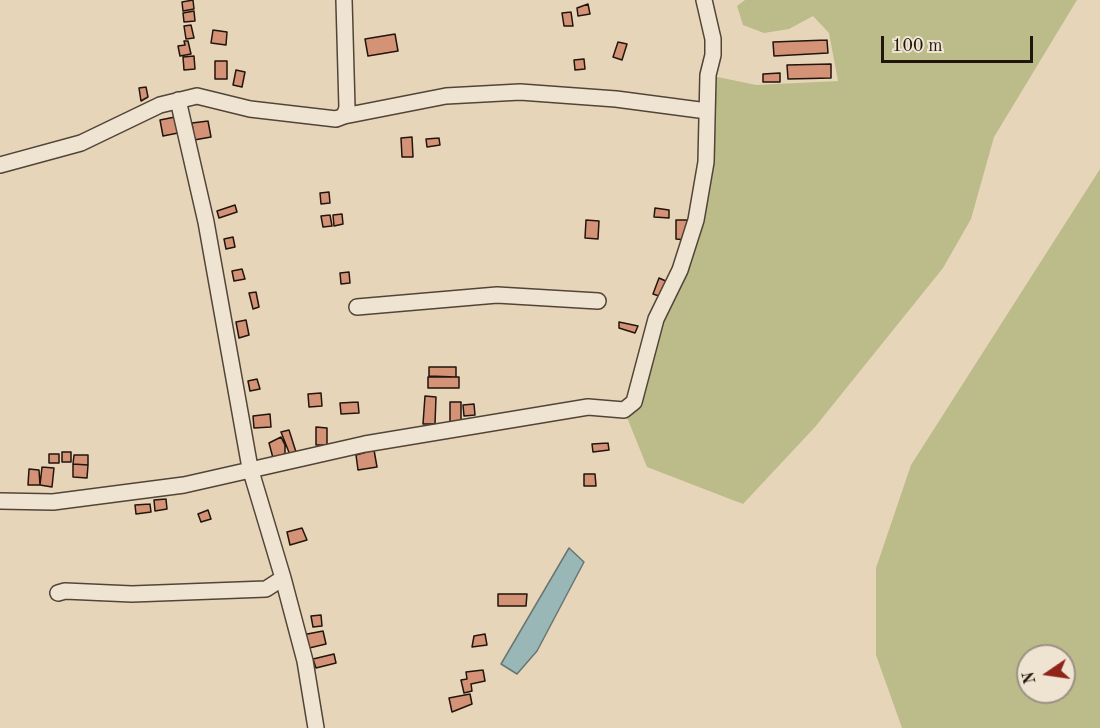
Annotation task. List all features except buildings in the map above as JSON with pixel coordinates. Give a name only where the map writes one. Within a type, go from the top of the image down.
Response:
[{"type":"street","points":[[344,0],[347,108],[344,116]]},
{"type":"street","points":[[0,501],[53,502],[184,486],[250,468],[366,444],[588,407],[624,410],[634,402],[656,319],[680,270],[696,220],[706,162],[708,75],[713,39],[704,0]]},
{"type":"street","points":[[0,165],[81,143],[132,116],[197,96],[250,109],[336,119],[446,96],[520,92],[616,99],[707,111]]},
{"type":"street","points":[[178,100],[206,222],[250,468],[284,578],[305,661],[316,728]]},
{"type":"street","points":[[357,307],[497,295],[598,301]]},
{"type":"street","points":[[58,593],[64,591],[132,594],[266,589],[284,578]]},
{"type":"shaded area","points":[[745,0],[1077,0],[994,137],[971,219],[943,268],[815,427],[743,504],[647,467],[624,410],[696,220],[708,75],[756,85],[838,81],[829,33],[813,16],[789,29],[764,33],[743,25],[737,6]]},
{"type":"shaded area","points":[[1100,169],[1100,728],[902,728],[876,655],[876,568],[911,465]]},
{"type":"water","points":[[569,548],[584,562],[537,651],[517,674],[501,664]]}]
